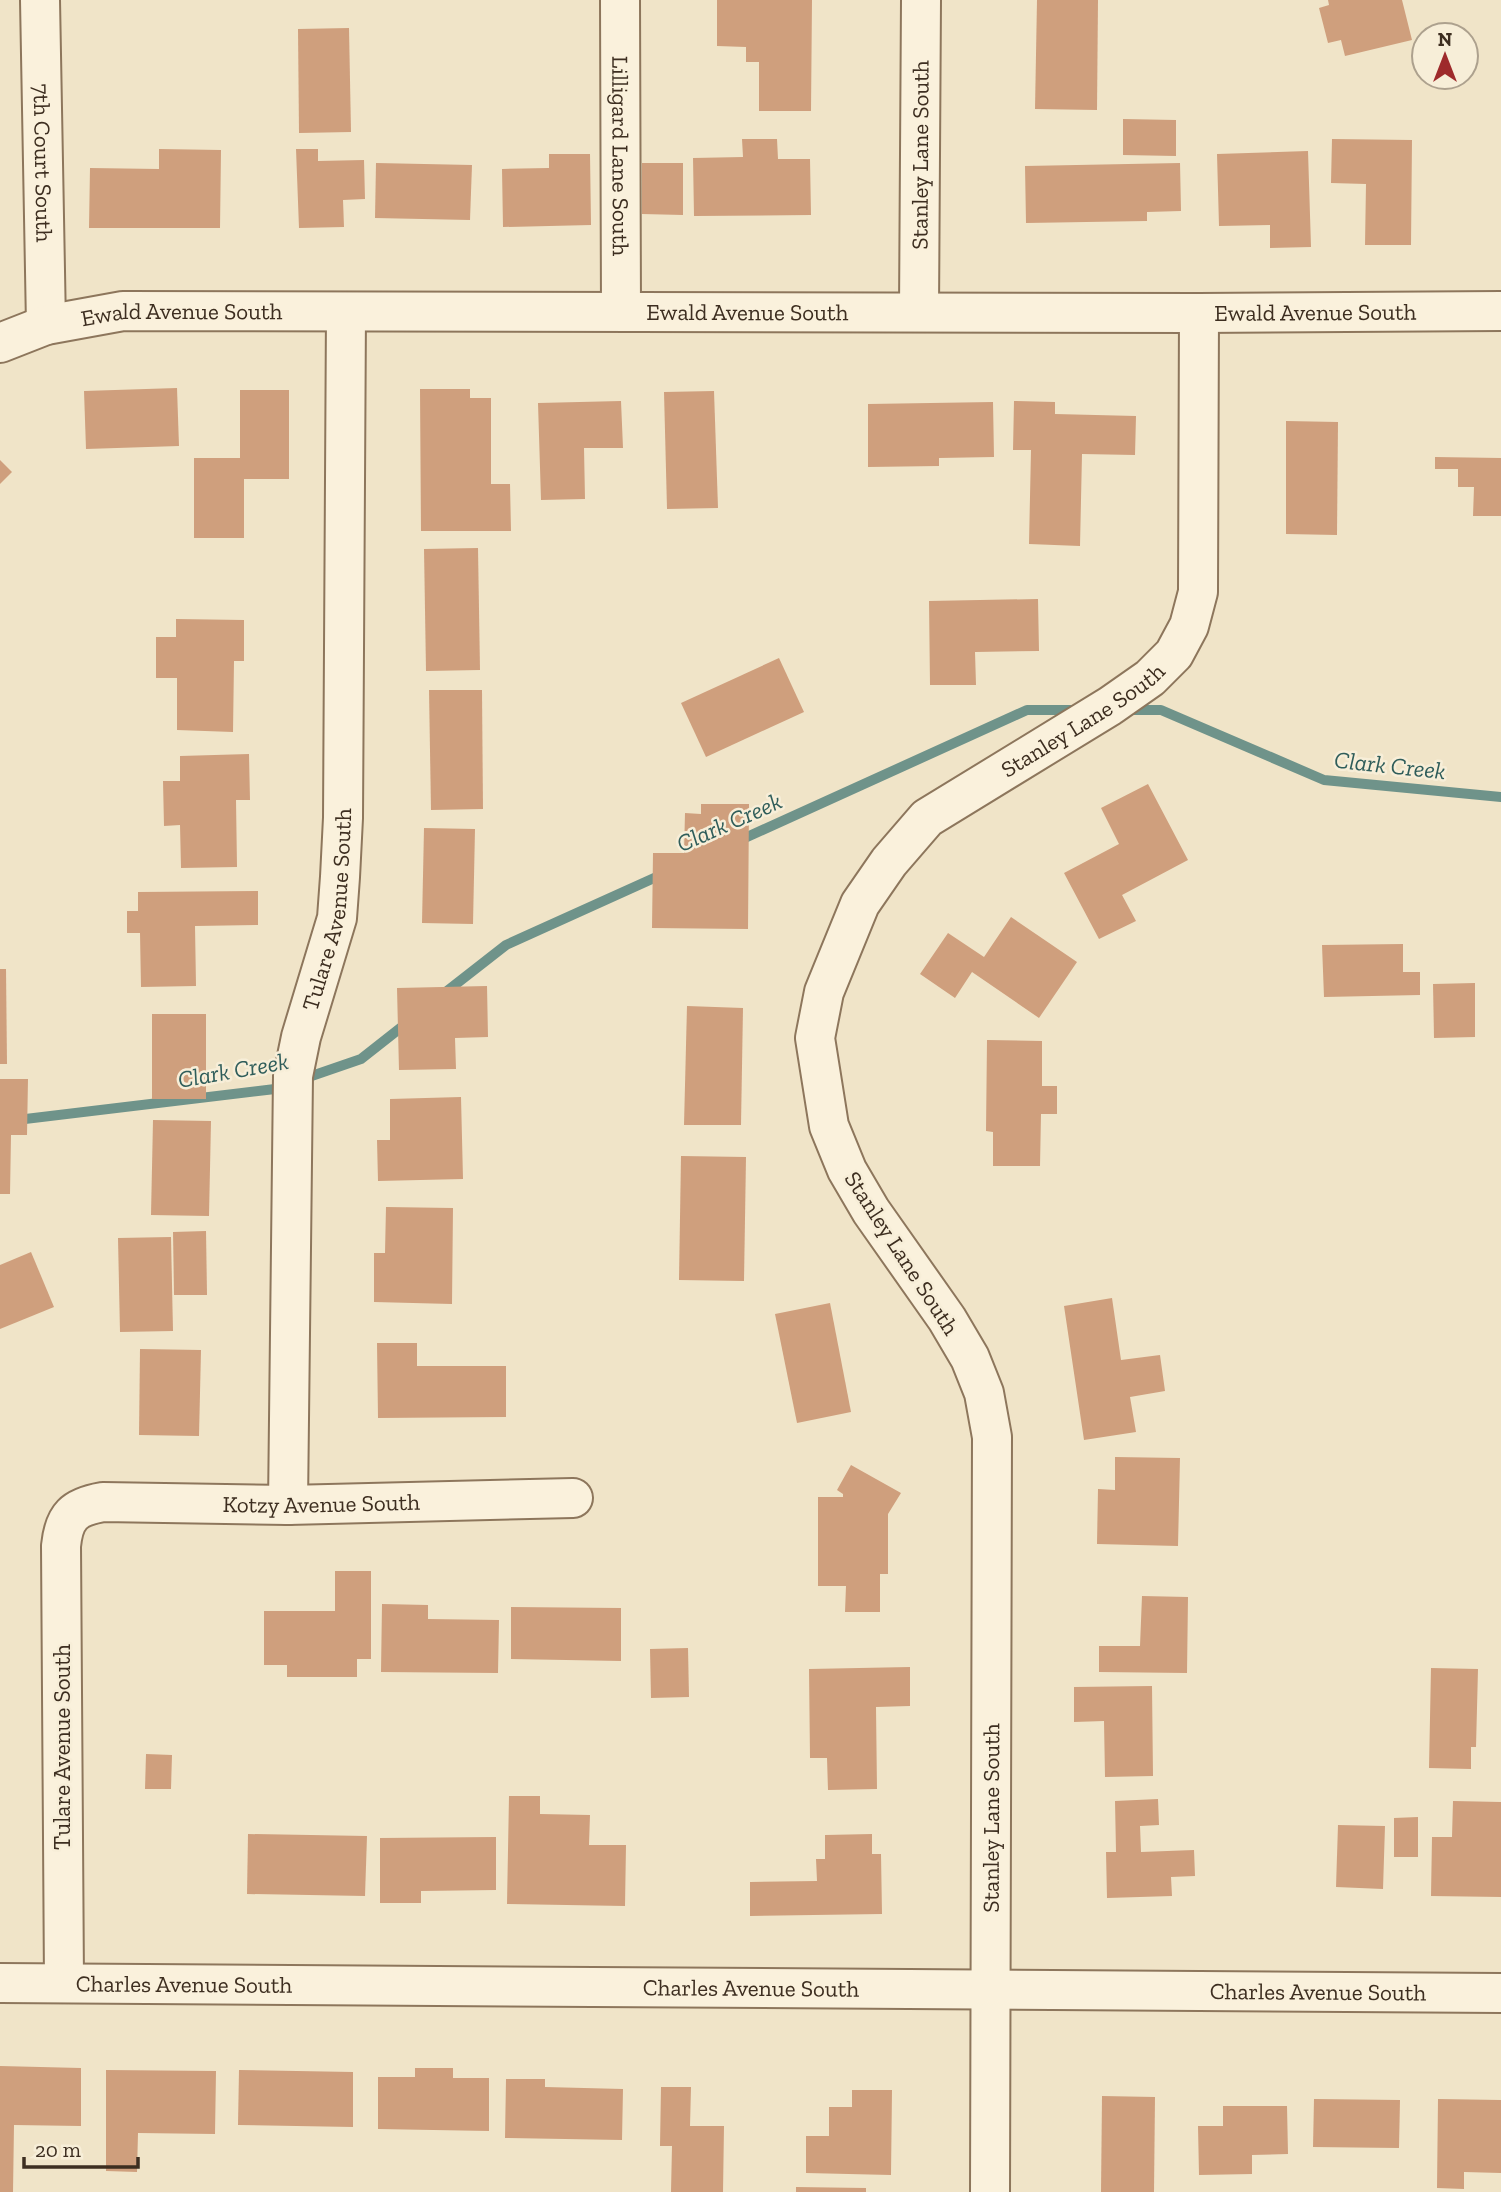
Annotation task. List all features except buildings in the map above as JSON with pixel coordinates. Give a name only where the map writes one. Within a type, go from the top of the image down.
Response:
[{"type":"street","name":"7th Court South","points":[[40,0],[46,325]]},
{"type":"street","name":"Lilligard Lane South","points":[[620,0],[621,311]]},
{"type":"street","name":"Stanley Lane South","points":[[919,311],[920,0]]},
{"type":"street","name":"Ewald Avenue South","points":[[0,343],[46,325],[123,311],[1501,311]]},
{"type":"street","name":"Tulare Avenue South","points":[[288,1505],[293,1076],[301,1037],[337,918],[343,818],[346,312]]},
{"type":"street","name":"Stanley Lane South","points":[[990,2192],[992,1437],[984,1394],[970,1358],[947,1319],[871,1211],[846,1170],[829,1126],[815,1038],[824,992],[860,904],[888,862],[927,818],[1111,706],[1150,678],[1174,654],[1189,626],[1198,592],[1199,313]]},
{"type":"street","name":"Kotzy Avenue South","points":[[72,1514],[84,1505],[103,1502],[288,1505],[573,1499]]},
{"type":"street","name":"Tulare Avenue South","points":[[64,1983],[61,1546],[63,1528],[72,1514]]},
{"type":"street","name":"Charles Avenue South","points":[[0,1983],[1501,1993]]},
{"type":"waterway","name":"Clark Creek","points":[[736,842],[1027,710],[1080,710]]},
{"type":"waterway","name":"Clark Creek","points":[[1124,710],[1161,710],[1324,780],[1501,797]]},
{"type":"waterway","name":"Clark Creek","points":[[442,995],[506,945],[663,874]]},
{"type":"waterway","name":"Clark Creek","points":[[300,1080],[361,1059],[408,1022]]},
{"type":"waterway","name":"Clark Creek","points":[[0,1122],[285,1086]]}]
